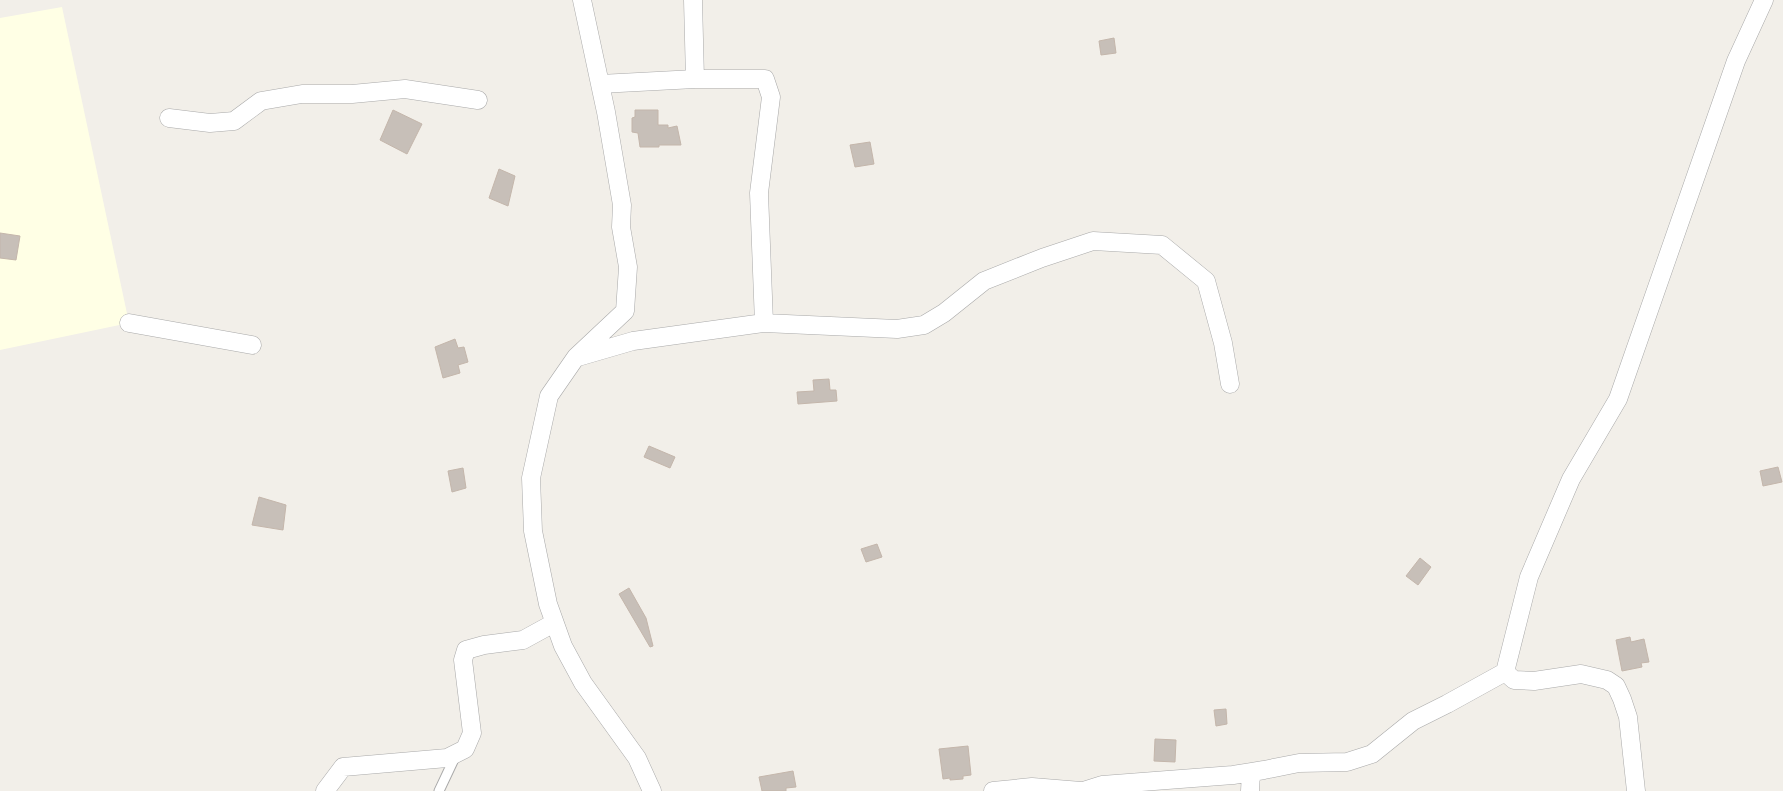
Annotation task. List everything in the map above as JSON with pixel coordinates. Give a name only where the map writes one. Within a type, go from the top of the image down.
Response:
[{"type":"street","points":[[582,0],[600,84],[622,205],[621,228],[628,268],[625,311],[576,357],[549,396],[531,478],[533,531],[548,604],[563,646],[583,683],[637,758],[652,791]]},
{"type":"street","points":[[693,0],[695,79]]},
{"type":"street","points":[[992,791],[1032,787],[1082,791],[1102,785],[1251,772],[1299,763],[1347,762],[1372,754],[1413,721],[1505,672],[1529,577],[1571,479],[1618,399],[1736,61],[1764,0]]},
{"type":"street","points":[[600,84],[695,79],[765,79],[772,97],[759,193],[764,323]]},
{"type":"street","points":[[169,118],[210,123],[234,121],[261,101],[302,94],[352,94],[405,89],[478,100]]},
{"type":"street","points":[[576,357],[633,341],[764,323],[896,329],[924,325],[944,313],[984,282],[1042,258],[1093,242],[1162,245],[1206,281],[1223,343],[1230,384]]},
{"type":"street","points":[[129,323],[252,345]]},
{"type":"street","points":[[325,791],[343,767],[447,758],[465,749],[472,733],[463,660],[466,650],[484,645],[522,640],[554,623]]},
{"type":"street","points":[[1505,672],[1514,680],[1534,681],[1581,674],[1607,680],[1616,686],[1628,717],[1636,791]]},
{"type":"street","points":[[1250,791],[1251,772]]},
{"type":"lane","points":[[439,791],[457,752]]},
{"type":"shaded area","points":[[62,7],[129,323],[0,350],[0,18]]},
{"type":"building","points":[[1114,38],[1116,53],[1101,55],[1099,41]]},
{"type":"building","points":[[393,110],[422,124],[407,154],[380,140]]},
{"type":"building","points":[[635,110],[658,110],[658,125],[668,125],[668,128],[677,126],[681,145],[640,147],[638,133],[632,132],[632,118],[635,117]]},
{"type":"building","points":[[870,142],[874,164],[855,167],[850,145]]},
{"type":"building","points":[[499,169],[515,176],[508,206],[489,198]]},
{"type":"building","points":[[0,233],[20,236],[16,260],[0,258]]},
{"type":"building","points":[[455,339],[458,348],[464,347],[468,362],[458,365],[460,373],[443,378],[435,347]]},
{"type":"building","points":[[829,379],[830,390],[836,390],[837,401],[798,404],[797,392],[814,391],[813,380]]},
{"type":"building","points":[[649,446],[675,457],[670,468],[644,457]]},
{"type":"building","points":[[1778,467],[1782,482],[1763,486],[1760,471]]},
{"type":"building","points":[[463,468],[466,488],[452,492],[448,471]]},
{"type":"building","points":[[259,497],[286,505],[283,530],[252,525]]},
{"type":"building","points":[[877,544],[882,557],[866,562],[861,549]]},
{"type":"building","points":[[1420,558],[1431,567],[1418,585],[1406,576]]},
{"type":"building","points":[[629,588],[646,618],[653,646],[650,647],[619,594]]},
{"type":"building","points":[[1630,637],[1631,642],[1644,639],[1649,662],[1641,663],[1642,667],[1622,671],[1616,640]]},
{"type":"building","points":[[1226,709],[1227,724],[1216,726],[1214,710]]},
{"type":"building","points":[[1155,739],[1176,740],[1175,762],[1154,761]]},
{"type":"building","points":[[968,746],[971,775],[963,776],[963,779],[943,779],[939,749]]},
{"type":"building","points":[[793,771],[796,787],[786,788],[786,791],[762,791],[759,777]]}]
